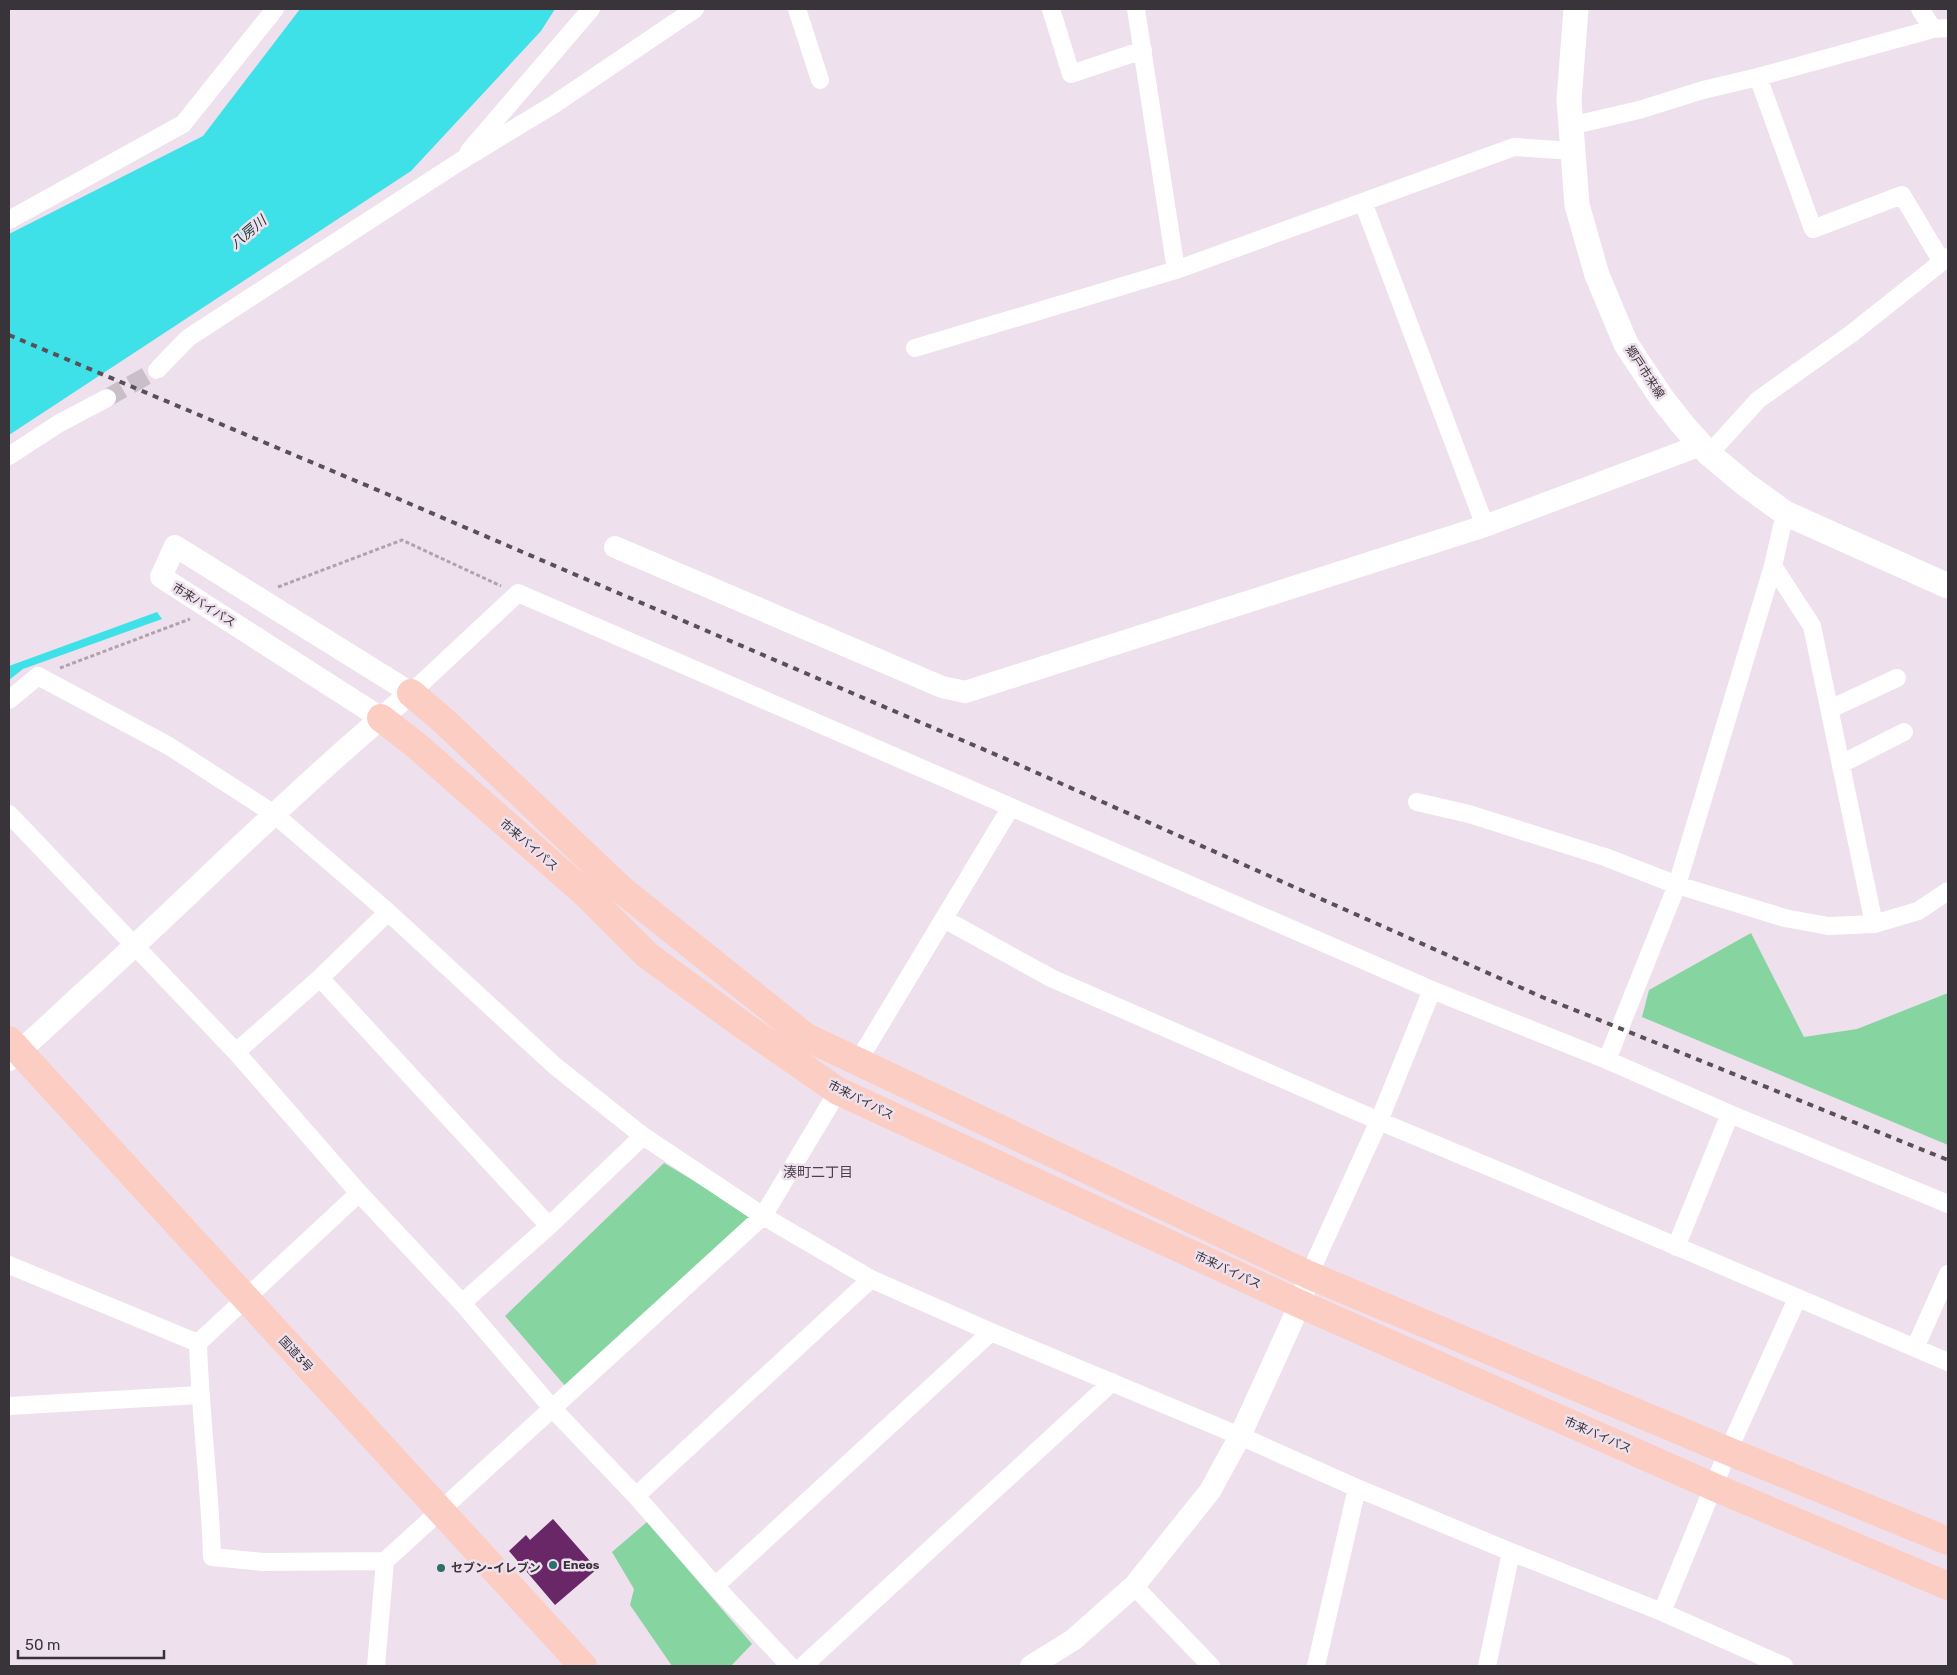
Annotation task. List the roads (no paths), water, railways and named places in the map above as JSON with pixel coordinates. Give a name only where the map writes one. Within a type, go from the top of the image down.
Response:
[{"type":"highway","name":"市来バイパス","points":[[411,693],[445,722],[622,890],[806,1037],[1309,1275],[1948,1541]]},
{"type":"highway","name":"市来バイパス","points":[[381,718],[417,746],[580,889],[647,955],[744,1026],[838,1091],[1300,1304],[1714,1487],[1948,1586]]},
{"type":"highway","name":"国道3号","points":[[12,1050],[246,1299],[583,1666]]},
{"type":"main road","name":"郷戸市来線","points":[[1576,9],[1569,100],[1577,205],[1597,275],[1626,344],[1661,397],[1705,450],[1745,484],[1785,513],[1948,586]]},
{"type":"street","points":[[9,220],[183,124],[275,9]]},
{"type":"street","points":[[459,162],[591,9]]},
{"type":"street","points":[[157,370],[188,338],[459,162],[553,105],[695,9]]},
{"type":"street","points":[[797,9],[820,80]]},
{"type":"street","points":[[1051,9],[1071,74],[1143,50]]},
{"type":"street","points":[[1136,9],[1176,270]]},
{"type":"street","points":[[1920,9],[1941,28]]},
{"type":"street","points":[[1570,126],[1639,110],[1703,90],[1941,28]]},
{"type":"street","points":[[615,547],[942,687],[965,692],[1486,526],[1705,450],[1758,400],[1851,334],[1945,260],[1902,195],[1813,230],[1758,77]]},
{"type":"street","points":[[915,348],[1176,270],[1514,147],[1573,151]]},
{"type":"street","points":[[1363,202],[1486,526]]},
{"type":"street","points":[[9,456],[58,424],[107,398]]},
{"type":"street","points":[[1607,1060],[1678,885],[1773,566],[1785,513]]},
{"type":"street","name":"市来バイパス","points":[[381,718],[160,577],[175,546],[411,693]]},
{"type":"street","points":[[1773,566],[1812,626],[1874,924]]},
{"type":"street","points":[[12,1050],[135,946],[274,814],[411,693],[518,593],[1432,990],[1607,1060],[1730,1114],[1948,1204]]},
{"type":"street","points":[[9,700],[38,676],[169,746],[274,814],[388,912],[555,1066],[643,1136],[763,1216],[871,1279],[991,1332],[1240,1436],[1357,1488],[1662,1612],[1784,1666]]},
{"type":"street","points":[[1830,709],[1897,678]]},
{"type":"street","points":[[1841,764],[1904,732]]},
{"type":"street","points":[[1417,802],[1469,814],[1596,854],[1678,885],[1793,920],[1828,926],[1874,924],[1918,911],[1948,891]]},
{"type":"street","points":[[857,1062],[1011,807]]},
{"type":"street","points":[[9,814],[236,1052],[358,1193],[462,1303],[552,1408],[636,1496],[715,1586],[790,1666]]},
{"type":"street","points":[[236,1052],[320,978],[388,912]]},
{"type":"street","points":[[944,919],[1051,978],[1379,1121],[1542,1188],[1797,1299],[1948,1362]]},
{"type":"street","points":[[320,978],[549,1226]]},
{"type":"street","points":[[1031,1666],[1073,1640],[1134,1586],[1210,1491],[1240,1436],[1300,1304],[1309,1275],[1379,1121],[1432,990]]},
{"type":"street","points":[[376,1666],[385,1562],[763,1216],[838,1091]]},
{"type":"street","points":[[1676,1247],[1730,1114]]},
{"type":"street","points":[[462,1303],[549,1226],[643,1136]]},
{"type":"street","points":[[358,1193],[198,1343],[200,1394],[211,1502],[212,1556],[263,1562],[385,1562]]},
{"type":"street","points":[[9,1265],[198,1343]]},
{"type":"street","points":[[1915,1348],[1948,1274]]},
{"type":"street","points":[[636,1496],[871,1279]]},
{"type":"street","points":[[1662,1612],[1728,1451],[1797,1299]]},
{"type":"street","points":[[715,1586],[991,1332]]},
{"type":"street","points":[[803,1666],[1112,1382]]},
{"type":"street","points":[[9,1406],[200,1394]]},
{"type":"street","points":[[1316,1666],[1357,1488]]},
{"type":"street","points":[[1487,1666],[1511,1552]]},
{"type":"street","points":[[1134,1586],[1212,1666]]},
{"type":"water","name":"八房川","points":[[300,9],[555,9],[541,31],[411,171],[9,435],[9,234],[203,136]]},
{"type":"water","points":[[157,612],[162,619],[23,669],[9,680],[9,666]]},
{"type":"tunnel","points":[[107,398],[157,370]]},
{"type":"railway","points":[[9,335],[387,494],[999,756],[1542,997],[1948,1160]]},
{"type":"place","name":"Eneos","points":[[553,1565]]},
{"type":"place","name":"セブン-イレブン","points":[[441,1568]]},
{"type":"district","name":"湊町二丁目","points":[[818,1172]]}]
